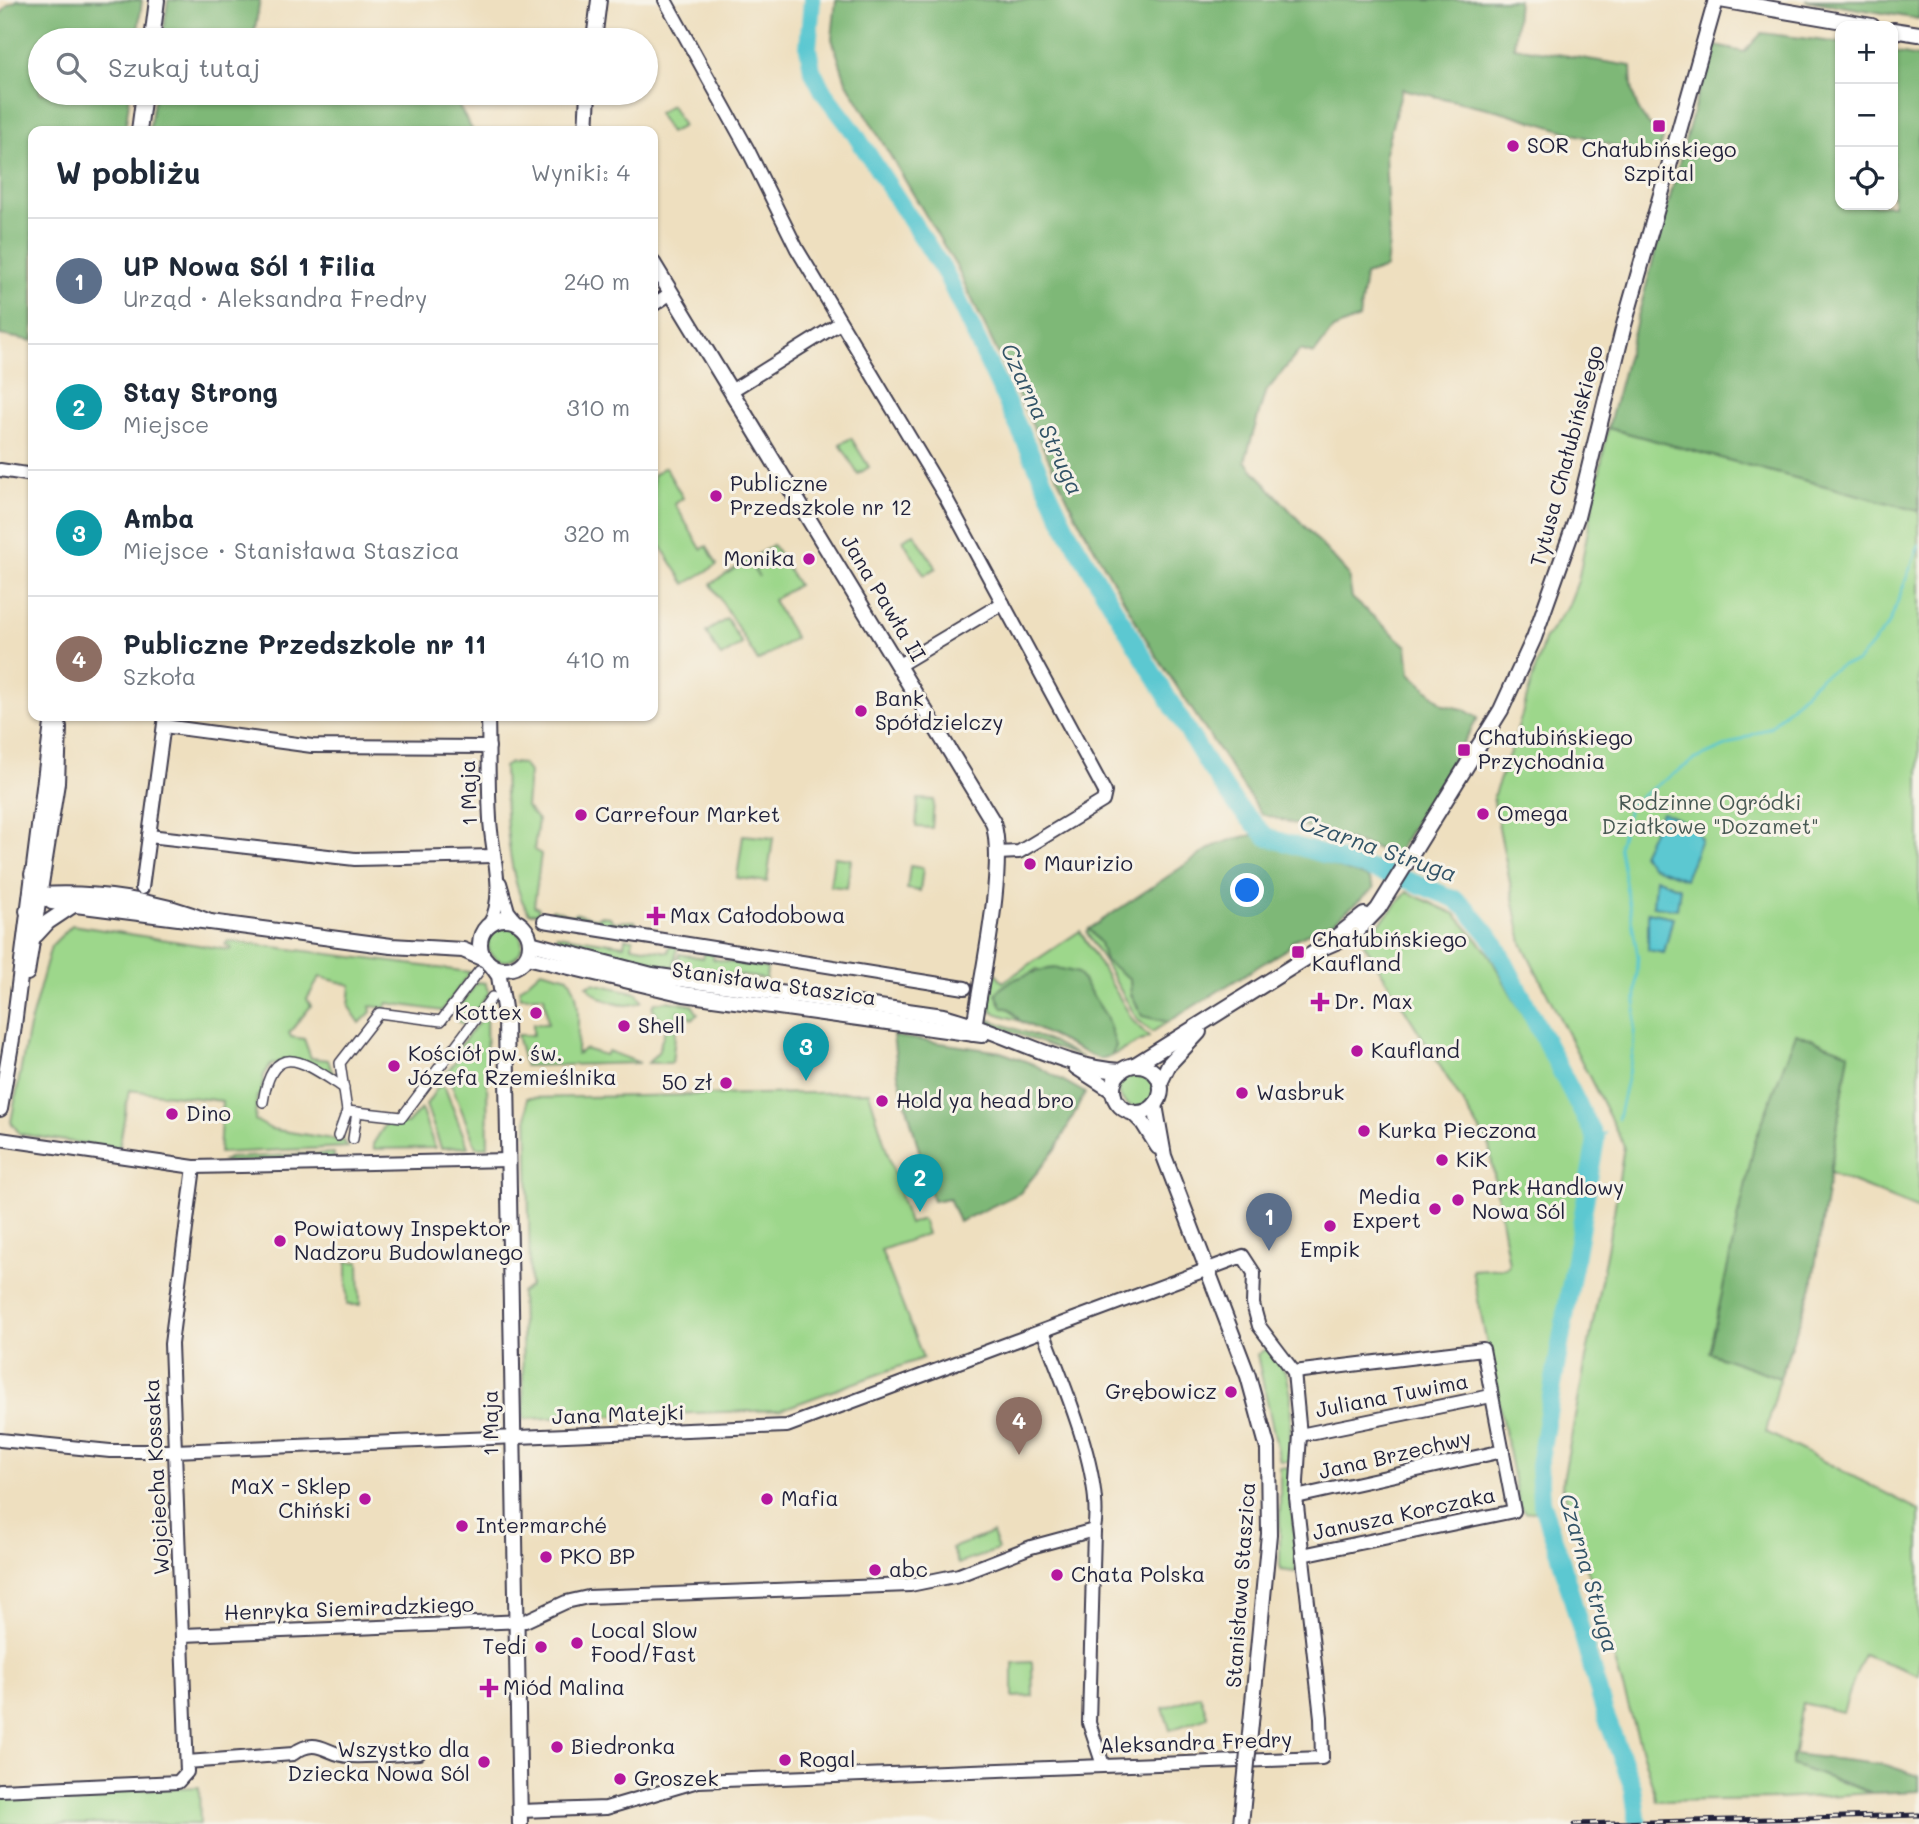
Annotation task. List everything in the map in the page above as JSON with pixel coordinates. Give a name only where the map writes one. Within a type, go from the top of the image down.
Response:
[{"type":"street","points":[[154,28],[158,0]]},
{"type":"street","points":[[596,28],[599,0]]},
{"type":"street","points":[[665,0],[748,150],[788,233],[946,498],[1106,796],[1103,801],[1019,852],[998,853]]},
{"type":"street","points":[[1718,0],[1842,21]]},
{"type":"street","name":"Tytusa Chałubińskiego","points":[[1128,1068],[1212,1019],[1322,948],[1354,934],[1368,923],[1503,708],[1534,638],[1569,542],[1625,325],[1718,0]]},
{"type":"street","points":[[1898,31],[1919,34]]},
{"type":"street","points":[[140,126],[142,105]]},
{"type":"street","points":[[586,126],[587,105]]},
{"type":"street","name":"Jana Pawła II","points":[[658,271],[985,804],[995,829],[998,853],[974,1029]]},
{"type":"street","points":[[658,302],[671,293]]},
{"type":"street","points":[[731,391],[840,323]]},
{"type":"street","points":[[0,470],[28,474]]},
{"type":"street","points":[[899,665],[1003,603]]},
{"type":"street","points":[[13,1033],[31,871],[52,721]]},
{"type":"street","points":[[0,1109],[13,1033],[35,936],[47,859],[57,783],[59,721]]},
{"type":"street","points":[[142,888],[164,721],[312,746],[489,747]]},
{"type":"street","name":"1 Maja","points":[[485,930],[495,913],[488,721]]},
{"type":"street","points":[[149,836],[355,859],[495,862]]},
{"type":"street","points":[[47,859],[54,879],[73,900]]},
{"type":"street","name":"1 Maja","points":[[495,862],[508,911],[516,921]]},
{"type":"street","points":[[31,871],[41,895],[52,902],[73,900],[210,922],[391,946],[431,946],[474,953],[486,965],[506,969],[526,955],[526,930],[516,921],[502,919],[485,930],[431,946]]},
{"type":"street","points":[[26,912],[41,895]]},
{"type":"street","points":[[35,936],[73,900]]},
{"type":"street","points":[[544,920],[965,988]]},
{"type":"street","points":[[485,930],[480,948],[486,965]]},
{"type":"street","name":"1 Maja","points":[[506,1021],[512,976],[526,955]]},
{"type":"street","name":"Stanisława Staszica","points":[[526,955],[684,994],[974,1029],[1018,1041],[1060,1057],[1128,1068]]},
{"type":"street","points":[[354,1139],[352,1111],[344,1088],[340,1063],[379,1013],[441,1021],[486,965]]},
{"type":"street","name":"1 Maja","points":[[486,965],[499,976],[506,1021],[511,1437],[520,1818]]},
{"type":"street","points":[[352,1111],[402,1117],[492,997]]},
{"type":"street","name":"Tytusa Chałubińskiego","points":[[1160,1083],[1169,1064],[1212,1019]]},
{"type":"street","name":"Stanisława Staszica","points":[[1060,1057],[1113,1091]]},
{"type":"street","points":[[264,1102],[268,1075],[276,1066],[285,1063],[308,1065],[344,1088]]},
{"type":"street","points":[[1128,1068],[1149,1069],[1160,1083],[1160,1094],[1154,1105],[1146,1111],[1132,1112],[1119,1105],[1113,1091],[1128,1068]]},
{"type":"street","name":"Stanisława Staszica","points":[[1154,1105],[1164,1156]]},
{"type":"street","points":[[338,1136],[352,1111]]},
{"type":"street","name":"Stanisława Staszica","points":[[1132,1112],[1143,1123],[1164,1156],[1210,1269],[1256,1398],[1268,1448],[1271,1477],[1269,1534],[1241,1824]]},
{"type":"street","points":[[0,1139],[194,1167],[509,1160]]},
{"type":"street","name":"Wojciecha Kossaka","points":[[0,1790],[178,1782],[187,1772],[171,1344],[194,1167]]},
{"type":"street","points":[[1210,1269],[1243,1256],[1251,1265],[1253,1304],[1259,1325],[1294,1372],[1483,1349],[1503,1451]]},
{"type":"street","name":"Jana Matejki","points":[[0,1440],[110,1451],[175,1451],[787,1426],[1210,1269]]},
{"type":"street","points":[[1043,1331],[1091,1472],[1098,1511],[1094,1530],[1089,1723],[1103,1765]]},
{"type":"street","name":"Aleksandra Fredry","points":[[520,1818],[629,1804],[698,1781],[1322,1758],[1321,1717],[1296,1497],[1300,1435],[1294,1372]]},
{"type":"street","name":"Juliana Tuwima","points":[[1300,1435],[1491,1396]]},
{"type":"street","name":"Jana Brzechwy","points":[[1296,1497],[1503,1451]]},
{"type":"street","name":"Janusza Korczaka","points":[[1302,1555],[1514,1511],[1503,1451]]},
{"type":"street","name":"Henryka Siemiradzkiego","points":[[183,1635],[516,1621],[532,1619],[566,1602],[588,1597],[924,1583],[960,1576],[1031,1546],[1094,1530]]},
{"type":"street","points":[[187,1762],[293,1754],[303,1747],[320,1746],[346,1756],[419,1753]]},
{"type":"green space","points":[[18,0],[142,0],[138,28],[28,28],[28,105],[128,105],[126,126],[28,126],[28,340],[0,335],[0,15],[8,5]]},
{"type":"green space","points":[[168,0],[260,0],[255,28],[164,28]]},
{"type":"green space","points":[[836,0],[1518,0],[1514,47],[1631,66],[1632,89],[1637,107],[1663,139],[1656,159],[1500,111],[1402,89],[1385,152],[1389,242],[1386,268],[1365,275],[1359,318],[1333,329],[1314,354],[1300,350],[1265,393],[1245,461],[1348,574],[1352,598],[1407,646],[1410,673],[1444,705],[1463,709],[1478,718],[1396,854],[1261,814],[1150,646],[1075,514],[956,266],[846,81],[832,39]]},
{"type":"green space","points":[[1805,0],[1919,0],[1919,19]]},
{"type":"green space","points":[[1762,33],[1835,42],[1835,210],[1898,210],[1898,53],[1919,57],[1919,511],[1608,428],[1711,45],[1744,52]]},
{"type":"green space","points":[[153,105],[458,105],[470,126],[150,126]]},
{"type":"green space","points":[[671,105],[683,126],[670,133],[658,113]]},
{"type":"green space","name":"Rodzinne Ogródki Działkowe \"Dozamet\"","points":[[1608,428],[1919,511],[1919,1209],[1830,1173],[1849,1053],[1709,1353],[1780,1378],[1766,1432],[1919,1510],[1919,1675],[1863,1654],[1843,1712],[1802,1703],[1792,1765],[1872,1793],[1779,1799],[1657,1801],[1562,1485],[1624,1146],[1522,943],[1493,797],[1514,741],[1544,640],[1569,604],[1578,581]]},
{"type":"green space","points":[[851,438],[869,467],[858,474],[840,444]]},
{"type":"green space","points":[[665,467],[683,498],[675,504],[701,549],[707,546],[717,565],[685,584],[658,542],[658,472]]},
{"type":"green space","points":[[914,533],[936,568],[924,575],[903,540]]},
{"type":"green space","points":[[773,545],[798,585],[773,600],[795,638],[758,661],[711,584],[748,560],[759,577],[749,560]]},
{"type":"green space","points":[[727,619],[742,644],[721,657],[706,632]]},
{"type":"green space","points":[[510,763],[523,764],[529,772],[526,807],[538,820],[534,850],[541,854],[534,906],[539,908],[538,913],[529,913],[522,900],[512,864],[504,767]]},
{"type":"green space","points":[[918,799],[934,800],[932,828],[916,827]]},
{"type":"green space","points":[[743,835],[773,838],[767,882],[737,878]]},
{"type":"green space","points":[[1254,835],[1269,844],[1369,878],[1374,888],[1335,921],[1293,940],[1288,948],[1168,1022],[1142,1016],[1131,994],[1130,979],[1105,961],[1100,943],[1089,929],[1209,849],[1218,844]]},
{"type":"green space","points":[[834,857],[851,859],[847,888],[830,886]]},
{"type":"green space","points":[[910,866],[923,868],[920,891],[907,889]]},
{"type":"green space","points":[[1407,892],[1455,914],[1487,951],[1592,1138],[1534,1465],[1537,1511],[1526,1513],[1519,1505],[1472,1270],[1506,1268],[1509,1265],[1489,1145],[1363,942]]},
{"type":"green space","points":[[552,909],[572,916],[575,913],[596,919],[599,916],[610,917],[613,922],[635,921],[636,925],[630,928],[551,915]]},
{"type":"green space","points":[[72,925],[230,950],[231,947],[225,945],[228,941],[470,972],[442,1011],[388,1003],[385,1008],[370,1006],[371,1012],[360,1023],[349,1007],[351,985],[320,977],[307,999],[311,1006],[289,1033],[291,1037],[304,1039],[311,1058],[328,1060],[335,1079],[284,1061],[271,1065],[264,1075],[261,1095],[257,1096],[255,1120],[271,1129],[344,1141],[348,1147],[219,1153],[222,1101],[129,1090],[119,1149],[20,1134],[11,1122],[28,1031],[51,946]]},
{"type":"green space","points":[[505,927],[517,932],[522,944],[517,956],[505,961],[493,956],[488,944],[493,932]]},
{"type":"green space","points":[[1089,929],[1100,943],[1106,961],[1130,979],[1131,994],[1142,1016],[1168,1022],[1152,1032],[1138,1020],[1087,933]]},
{"type":"green space","points":[[1080,931],[1134,1022],[1149,1037],[1111,1056],[1116,1046],[1106,1016],[1098,1006],[1037,969],[1024,978],[1010,1009],[1020,1021],[992,1012],[988,1003],[990,976],[996,973],[1003,982]]},
{"type":"green space","points":[[557,935],[624,945],[625,938],[633,939],[632,946],[668,952],[670,945],[677,947],[674,967],[642,962],[556,940]]},
{"type":"green space","points":[[705,950],[713,951],[713,959],[747,965],[749,957],[757,958],[756,966],[767,968],[766,979],[677,967],[679,954],[703,958]]},
{"type":"green space","points":[[1057,968],[1078,973],[1106,1016],[1116,1046],[1111,1056],[1100,1059],[1090,1055],[1020,1021],[1010,1009],[1002,1007],[996,994],[1007,984],[1042,970]]},
{"type":"green space","points":[[541,970],[568,977],[573,985],[578,1014],[577,1054],[585,1049],[605,1055],[608,1051],[640,1063],[525,1066],[517,1035],[533,1035],[533,1024],[548,1024],[544,996],[520,997],[520,989]]},
{"type":"green space","points":[[477,982],[485,983],[489,993],[465,1024],[458,1022],[454,1016]]},
{"type":"green space","points":[[593,983],[637,993],[642,1001],[628,1005],[605,1000],[587,986]]},
{"type":"green space","points":[[667,1001],[692,1005],[698,1014],[692,1019],[678,1010],[672,1063],[648,1063],[658,1052],[666,1027],[652,1007],[655,1003]]},
{"type":"green space","points":[[486,1013],[488,1147],[476,1147],[447,1073],[460,1054],[459,1047]]},
{"type":"green space","points":[[985,1018],[1054,1043],[1083,1058],[993,1025]]},
{"type":"green space","points":[[1796,1033],[1849,1053],[1812,1286],[1780,1378],[1709,1353],[1755,1141]]},
{"type":"green space","points":[[893,1036],[1001,1052],[1033,1064],[1085,1093],[1056,1149],[1020,1193],[959,1222],[949,1198],[933,1201],[898,1074]]},
{"type":"green space","points":[[1137,1071],[1150,1076],[1155,1089],[1150,1102],[1137,1107],[1124,1102],[1119,1089],[1124,1076]]},
{"type":"green space","points":[[439,1085],[445,1088],[468,1147],[441,1148],[426,1105]]},
{"type":"green space","points":[[869,1092],[909,1224],[922,1219],[927,1234],[881,1250],[923,1358],[780,1410],[524,1419],[521,1293],[530,1286],[527,1098]]},
{"type":"green space","points":[[421,1109],[435,1148],[374,1149],[373,1144],[387,1122],[407,1124]]},
{"type":"green space","points":[[334,1153],[334,1159],[221,1162],[229,1158]]},
{"type":"green space","points":[[347,1262],[359,1262],[360,1305],[347,1305]]},
{"type":"green space","points":[[1267,1348],[1287,1375],[1291,1395],[1290,1461],[1280,1461],[1257,1355]]},
{"type":"green space","points":[[1280,1467],[1290,1468],[1296,1572],[1280,1570]]},
{"type":"green space","points":[[992,1533],[998,1550],[958,1564],[952,1548]]},
{"type":"green space","points":[[1032,1662],[1033,1696],[1013,1697],[1013,1663]]},
{"type":"green space","points":[[1200,1695],[1208,1717],[1170,1730],[1163,1708]]},
{"type":"green space","points":[[1792,1754],[1886,1765],[1919,1776],[1919,1791],[1873,1793],[1792,1765]]},
{"type":"green space","points":[[199,1787],[200,1824],[0,1824],[0,1797],[4,1794]]},
{"type":"water","points":[[1662,812],[1694,826],[1701,839],[1685,879],[1651,866],[1642,854]]},
{"type":"water","points":[[1655,878],[1680,888],[1677,909],[1653,906]]},
{"type":"water","points":[[1648,912],[1673,917],[1664,953],[1648,950]]},
{"type":"waterway","name":"Czarna Struga","points":[[812,0],[808,48],[812,70],[824,93],[851,128],[946,274],[1067,530],[1208,765],[1237,806],[1267,837],[1410,881],[1455,899],[1467,909],[1493,940],[1596,1139],[1539,1465],[1541,1502],[1560,1556],[1604,1711],[1633,1788],[1638,1824]]},
{"type":"waterway","points":[[1618,1119],[1633,1052],[1638,957],[1619,846],[1630,804],[1694,760],[1770,727],[1821,677],[1842,665],[1857,662],[1889,624],[1919,545]]},
{"type":"waterway","points":[[1596,1139],[1606,1133]]},
{"type":"railway","points":[[1574,1824],[1919,1815]]},
{"type":"place","name":"Chałubińskiego Szpital","points":[[1659,126]]},
{"type":"place","name":"SOR","points":[[1513,146]]},
{"type":"place","name":"Publiczne Przedszkole nr 12","points":[[716,496]]},
{"type":"place","name":"Monika","points":[[809,559]]},
{"type":"place","name":"Bank Spółdzielczy","points":[[861,711]]},
{"type":"place","name":"Chałubińskiego Przychodnia","points":[[1464,750]]},
{"type":"place","name":"Omega","points":[[1483,814]]},
{"type":"place","name":"Carrefour Market","points":[[581,815]]},
{"type":"place","name":"Maurizio","points":[[1030,864]]},
{"type":"place","name":"Max Całodobowa","points":[[656,916]]},
{"type":"place","name":"Chałubińskiego Kaufland","points":[[1298,952]]},
{"type":"place","name":"Dr. Max","points":[[1320,1002]]},
{"type":"place","name":"Kottex","points":[[536,1013]]},
{"type":"place","name":"Shell","points":[[624,1026]]},
{"type":"place","name":"Kaufland","points":[[1357,1051]]},
{"type":"place","name":"Kościół pw. św. Józefa Rzemieślnika","points":[[394,1066]]},
{"type":"place","name":"Amba","points":[[806,1081]]},
{"type":"place","name":"50 zł","points":[[726,1083]]},
{"type":"place","name":"Wasbruk","points":[[1242,1093]]},
{"type":"place","name":"Hold ya head bro","points":[[882,1101]]},
{"type":"place","name":"Dino","points":[[172,1114]]},
{"type":"place","name":"Kurka Pieczona","points":[[1364,1131]]},
{"type":"place","name":"KiK","points":[[1442,1160]]},
{"type":"place","name":"Park Handlowy Nowa Sól","points":[[1458,1200]]},
{"type":"place","name":"Media Expert","points":[[1435,1209]]},
{"type":"place","name":"Stay Strong","points":[[920,1212]]},
{"type":"place","name":"Empik","points":[[1330,1226]]},
{"type":"place","name":"Powiatowy Inspektor Nadzoru Budowlanego","points":[[280,1241]]},
{"type":"place","name":"UP Nowa Sól 1 Filia","points":[[1269,1251]]},
{"type":"place","name":"Grębowicz","points":[[1231,1392]]},
{"type":"place","name":"Publiczne Przedszkole nr 11","points":[[1019,1455]]},
{"type":"place","name":"MaX - Sklep Chiński","points":[[365,1499]]},
{"type":"place","name":"Mafia","points":[[767,1499]]},
{"type":"place","name":"Intermarché","points":[[462,1526]]},
{"type":"place","name":"PKO BP","points":[[546,1557]]},
{"type":"place","name":"abc","points":[[875,1570]]},
{"type":"place","name":"Chata Polska","points":[[1057,1575]]},
{"type":"place","name":"Local Slow Food/Fast","points":[[577,1643]]},
{"type":"place","name":"Tedi","points":[[541,1647]]},
{"type":"place","name":"Miód Malina","points":[[489,1688]]},
{"type":"place","name":"Biedronka","points":[[557,1747]]},
{"type":"place","name":"Rogal","points":[[785,1760]]},
{"type":"place","name":"Wszystko dla Dziecka Nowa Sól","points":[[484,1762]]},
{"type":"place","name":"Groszek","points":[[620,1779]]}]
